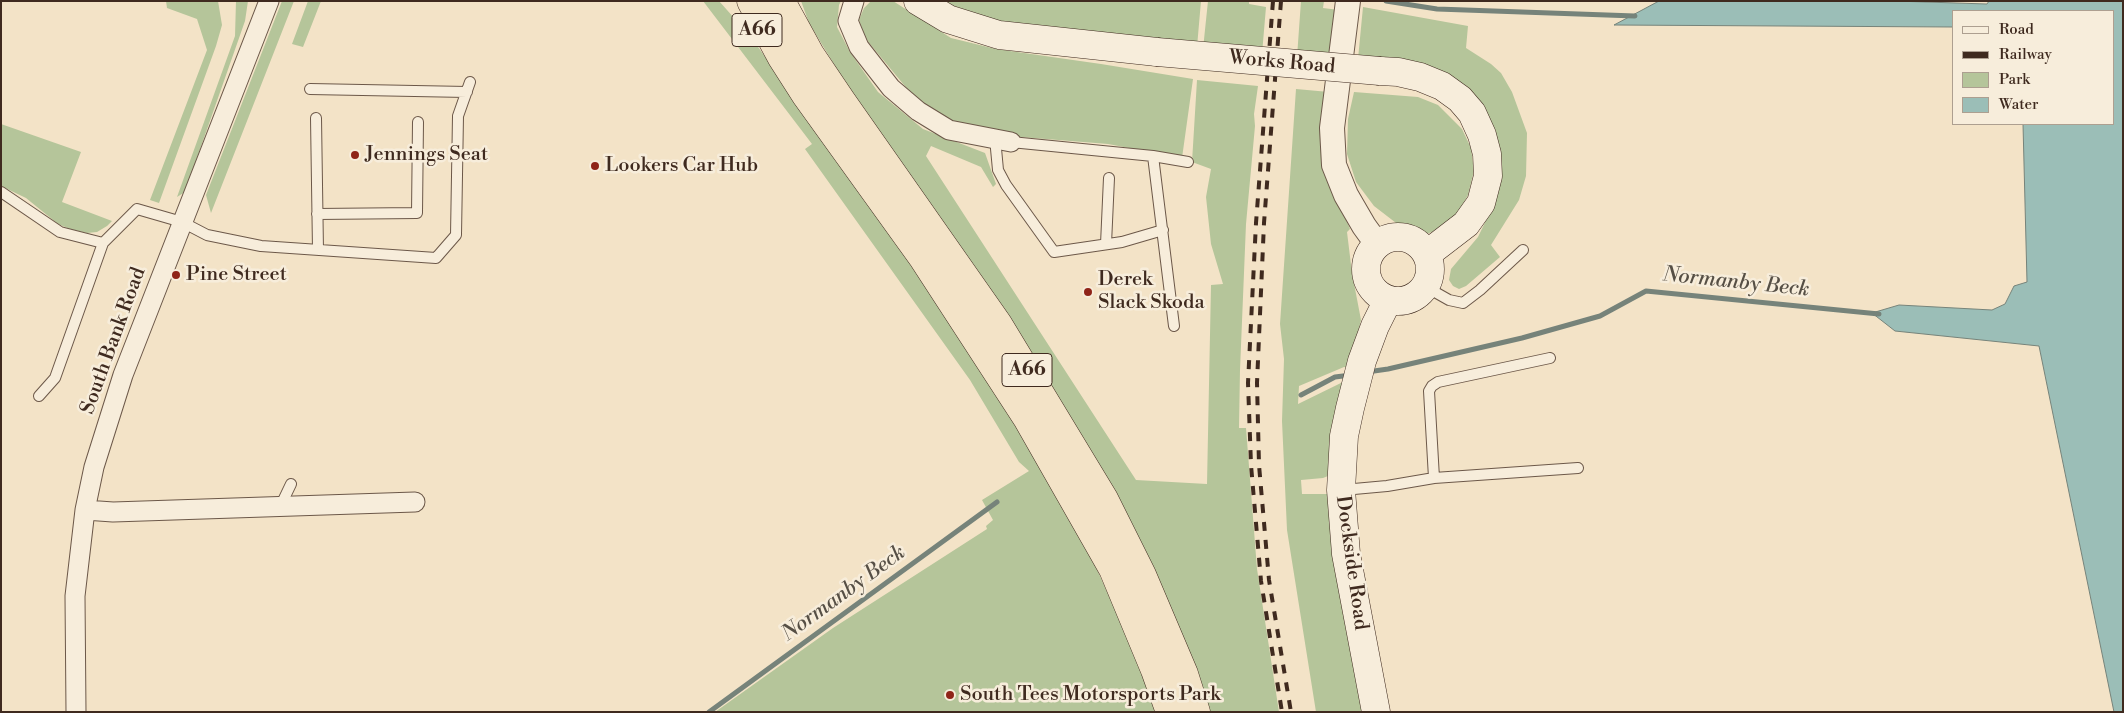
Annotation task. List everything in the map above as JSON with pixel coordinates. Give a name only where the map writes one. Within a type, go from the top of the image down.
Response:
[{"type":"highway","name":"A66","points":[[731,1],[782,58]]},
{"type":"highway","name":"A66","points":[[751,1],[782,58],[805,94],[928,266],[1027,418],[1113,570],[1155,670],[1170,712]]},
{"type":"highway","name":"A66","points":[[781,1],[810,54],[998,324],[1104,499],[1142,575],[1184,674],[1196,712]]},
{"type":"highway","name":"A66","points":[[794,1],[800,15],[810,54]]},
{"type":"main road","name":"Works Road","points":[[918,1],[948,19],[999,35],[1158,52],[1398,72],[1420,77],[1442,86],[1460,99],[1472,113],[1488,154],[1488,176],[1481,202],[1466,224],[1427,254]]},
{"type":"main road","points":[[1399,236],[1412,240],[1421,246],[1427,254],[1431,268],[1426,287],[1418,295],[1407,301],[1388,300],[1378,295],[1373,289],[1368,282],[1365,270],[1368,257],[1377,244],[1388,238],[1399,236]]},
{"type":"main road","name":"Dockside Road","points":[[1376,712],[1346,554],[1341,490],[1344,436],[1350,408],[1362,361],[1375,326],[1388,300]]},
{"type":"street","name":"South Bank Road","points":[[76,712],[75,596],[85,510],[94,467],[123,375],[269,1]]},
{"type":"street","points":[[854,1],[848,21],[860,47],[890,88],[918,111],[949,130],[1003,140]]},
{"type":"street","points":[[1347,8],[1332,128],[1334,165],[1346,195],[1377,244]]},
{"type":"street","points":[[85,510],[113,512],[415,502]]},
{"type":"lane","points":[[39,396],[55,378],[103,243],[136,208],[182,222],[206,234],[261,246],[436,258],[456,235],[458,116],[470,82]]},
{"type":"lane","points":[[310,88],[466,92]]},
{"type":"lane","points":[[316,118],[318,250]]},
{"type":"lane","points":[[317,214],[417,213],[418,122]]},
{"type":"lane","points":[[1163,230],[1122,242],[1054,252],[1006,185],[998,170],[1003,140],[1153,156],[1188,162]]},
{"type":"lane","points":[[1153,156],[1174,326]]},
{"type":"lane","points":[[1106,244],[1110,178]]},
{"type":"lane","points":[[1,192],[60,232],[103,243]]},
{"type":"lane","points":[[1426,287],[1449,300],[1463,303],[1480,290],[1523,250]]},
{"type":"lane","points":[[1434,478],[1429,391],[1432,386],[1438,382],[1550,358]]},
{"type":"lane","points":[[1341,490],[1387,486],[1434,478],[1578,468]]},
{"type":"lane","points":[[280,506],[291,484]]},
{"type":"green space","points":[[166,1],[218,1],[222,25],[159,203],[150,200],[207,50],[197,19],[167,8]]},
{"type":"green space","points":[[236,1],[248,1],[245,21],[185,192],[177,197],[235,36]]},
{"type":"green space","points":[[282,1],[294,1],[211,213],[206,195]]},
{"type":"green space","points":[[308,1],[321,1],[303,47],[292,44]]},
{"type":"green space","points":[[703,1],[719,1],[751,37],[936,297],[986,374],[1080,532],[1134,651],[1158,712],[715,712],[833,628],[987,529],[986,526],[993,520],[982,500],[1029,471],[1019,462],[970,380],[805,149],[812,144]]},
{"type":"green space","points":[[801,1],[841,1],[837,27],[850,52],[878,92],[923,129],[985,153],[996,184],[993,187],[981,167],[931,146],[926,156],[1136,480],[1207,484],[1211,285],[1223,284],[1211,244],[1206,197],[1211,169],[1192,162],[1197,80],[1258,86],[1254,114],[1255,126],[1246,224],[1239,428],[1246,428],[1257,569],[1279,712],[1206,712],[892,160],[809,23]]},
{"type":"green space","points":[[871,1],[893,1],[951,38],[996,49],[1193,79],[1182,158],[1108,144],[996,135],[942,121],[909,91],[865,38],[859,20],[864,8]]},
{"type":"green space","points":[[939,1],[1201,1],[1197,47],[1012,32]]},
{"type":"green space","points":[[1208,1],[1249,1],[1249,4],[1266,7],[1262,54],[1203,49]]},
{"type":"green space","points":[[1301,1],[1324,1],[1323,8],[1339,10],[1334,61],[1297,57]]},
{"type":"green space","points":[[1363,7],[1468,26],[1466,48],[1491,64],[1501,73],[1512,92],[1527,133],[1526,176],[1519,200],[1491,245],[1500,257],[1466,286],[1459,289],[1453,286],[1449,280],[1451,269],[1478,237],[1496,200],[1502,169],[1495,132],[1483,112],[1358,59]]},
{"type":"green space","points":[[1296,89],[1329,92],[1325,169],[1350,229],[1347,232],[1352,273],[1361,320],[1350,367],[1344,367],[1299,386],[1298,404],[1345,381],[1333,474],[1323,478],[1301,480],[1302,494],[1327,494],[1332,498],[1364,712],[1316,712],[1287,530],[1282,421],[1284,359],[1280,324]]},
{"type":"green space","points":[[1354,92],[1418,97],[1438,105],[1462,129],[1471,148],[1474,171],[1468,195],[1459,211],[1442,228],[1424,235],[1400,226],[1374,206],[1356,182],[1347,154],[1348,119]]},
{"type":"green space","points":[[1,124],[81,152],[62,202],[112,221],[97,232],[87,233],[70,229],[58,224],[26,198],[1,186]]},
{"type":"water","points":[[1659,1],[1895,1],[1987,4],[1989,1],[2123,1],[2123,712],[2114,712],[2039,346],[1895,331],[1872,313],[1899,305],[1992,310],[2005,304],[2014,286],[2027,282],[2023,125],[2114,125],[2114,10],[1952,10],[1952,27],[1614,25]]},
{"type":"waterway","points":[[1386,1],[1437,9],[1635,16]]},
{"type":"waterway","name":"Normanby Beck","points":[[1367,372],[1388,369],[1522,338],[1600,316],[1646,291],[1879,314]]},
{"type":"waterway","name":"Normanby Beck","points":[[1301,395],[1335,377],[1351,375]]},
{"type":"waterway","name":"Normanby Beck","points":[[709,712],[997,502]]},
{"type":"railway","points":[[1273,1],[1256,223],[1248,383],[1251,465],[1261,581],[1282,712]]},
{"type":"railway","points":[[1281,1],[1264,223],[1257,383],[1259,465],[1269,580],[1291,712]]},
{"type":"place","name":"Jennings Seat","points":[[355,155]]},
{"type":"place","name":"Lookers Car Hub","points":[[595,166]]},
{"type":"place","name":"Pine Street","points":[[176,275]]},
{"type":"place","name":"Derek Slack Skoda","points":[[1088,292]]},
{"type":"place","name":"South Tees Motorsports Park","points":[[950,695]]}]
